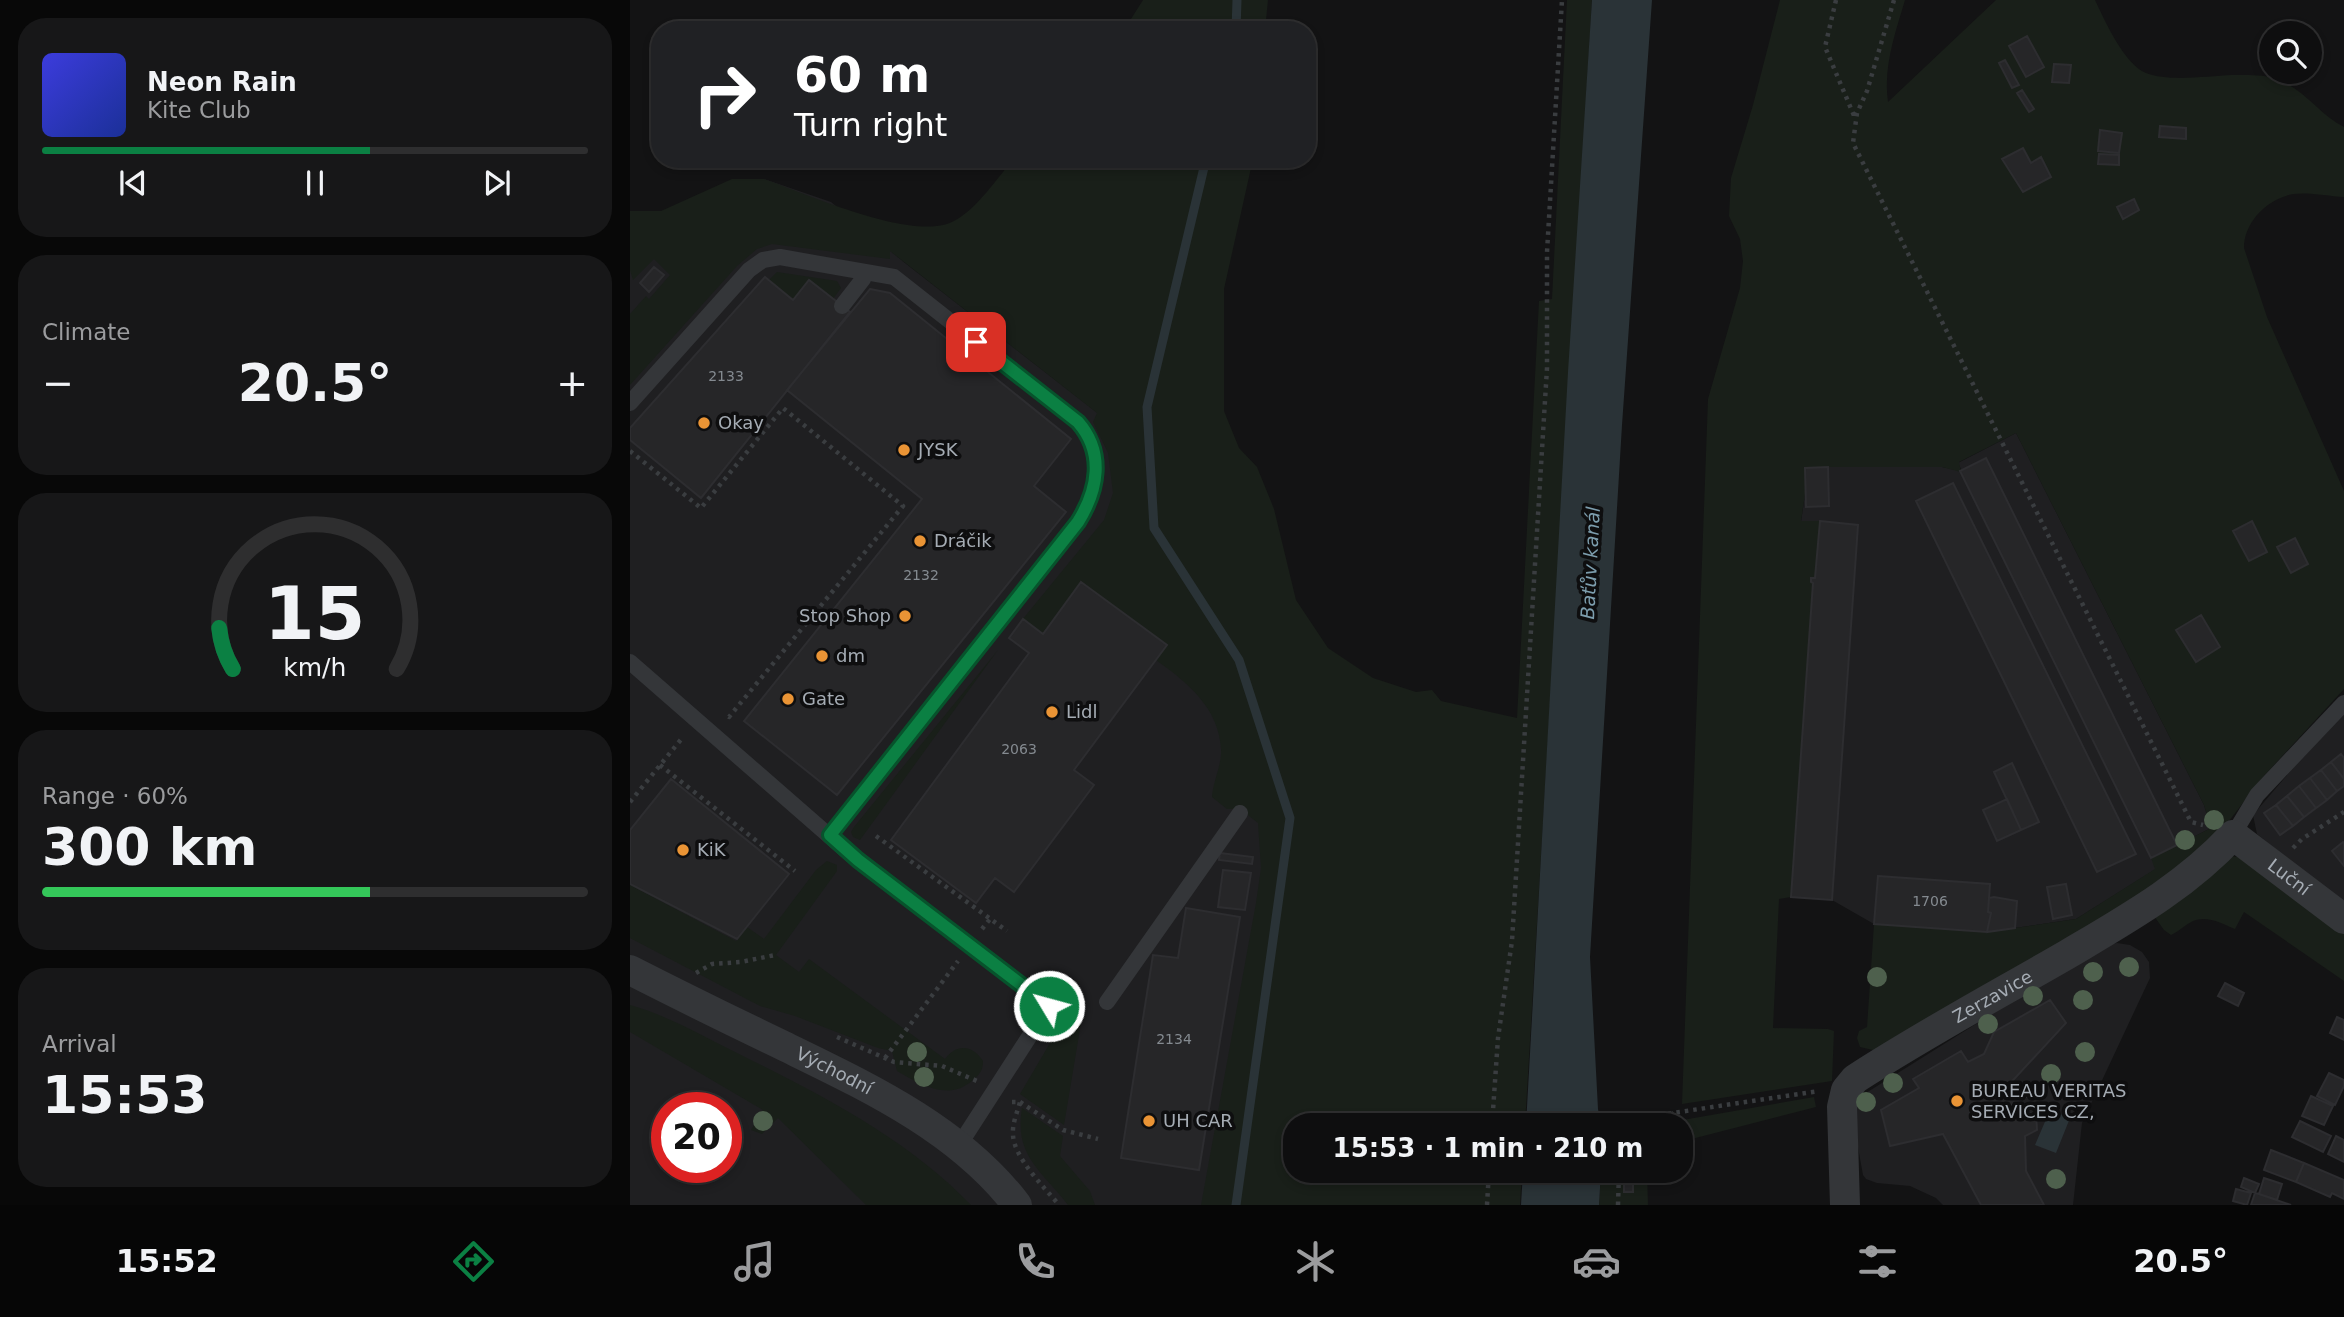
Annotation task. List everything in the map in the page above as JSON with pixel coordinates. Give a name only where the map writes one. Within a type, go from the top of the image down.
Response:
[{"type":"street","name":"Luční","points":[[2233,835],[2344,919]]},
{"type":"street","name":"Zerzavice","points":[[1846,1090],[1855,1079],[1872,1067],[2129,918],[2186,880],[2233,835]]},
{"type":"street","name":"Východní","points":[[630,970],[866,1086],[914,1115],[958,1147],[1006,1191],[1017,1205]]},
{"type":"street","points":[[1845,1205],[1842,1107],[1846,1090]]},
{"type":"lane","points":[[630,403],[755,264],[771,257],[780,257],[894,277],[1078,422],[1090,440],[1097,478],[1087,508],[1078,522],[830,835]]},
{"type":"lane","points":[[842,306],[863,279],[865,272]]},
{"type":"lane","points":[[630,662],[858,860],[1049,1006],[958,1147]]},
{"type":"lane","points":[[2233,835],[2258,795],[2344,703]]},
{"type":"lane","points":[[1107,1002],[1240,813]]},
{"type":"path","points":[[1493,1113],[1498,1038],[1512,941],[1516,886],[1547,368],[1547,252],[1562,0]]},
{"type":"path","points":[[1836,0],[1825,47],[1856,120]]},
{"type":"path","points":[[1894,0],[1856,120],[1853,143],[2191,822],[2233,835]]},
{"type":"path","points":[[630,451],[701,508],[783,408],[904,506],[729,717],[712,704],[630,802]]},
{"type":"path","points":[[660,765],[795,871]]},
{"type":"path","points":[[2276,866],[2302,839],[2344,812]]},
{"type":"path","points":[[876,835],[1007,931]]},
{"type":"path","points":[[885,1058],[990,919]]},
{"type":"path","points":[[693,977],[699,969],[712,964],[741,962],[775,955]]},
{"type":"path","points":[[1674,1113],[1810,1091],[1846,1090]]},
{"type":"path","points":[[1020,1102],[1063,1130],[1098,1139]]},
{"type":"path","points":[[1487,1205],[1488,1183]]},
{"type":"path","points":[[1618,1205],[1619,1183]]},
{"type":"shaded area","points":[[1143,0],[1268,0],[1266,21],[1130,21]]},
{"type":"shaded area","points":[[1567,0],[1592,0],[1526,1113],[1283,1113],[1283,1183],[1521,1183],[1520,1205],[1201,1205],[1256,903],[1261,868],[1258,823],[1240,809],[1227,809],[1212,797],[1221,755],[1219,734],[1208,709],[1199,697],[1179,677],[1156,660],[1165,646],[1081,583],[1042,634],[1022,620],[1104,520],[1113,493],[1108,453],[1093,422],[1097,413],[890,251],[890,259],[772,244],[757,249],[737,266],[630,385],[630,314],[646,296],[649,299],[670,275],[654,259],[633,280],[630,270],[630,211],[661,211],[732,179],[764,179],[860,214],[914,226],[936,226],[954,221],[971,209],[1007,168],[1251,168],[1224,289],[1224,411],[1239,448],[1257,467],[1274,509],[1296,600],[1328,648],[1373,678],[1416,692],[1432,690],[1441,701],[1517,718],[1539,301],[1552,299]]},
{"type":"shaded area","points":[[1780,0],[1905,0],[1889,63],[1888,102],[1996,0],[2095,0],[2123,51],[2130,61],[2146,73],[2177,78],[2259,76],[2259,84],[2288,84],[2344,127],[2344,197],[2293,194],[2274,201],[2253,221],[2245,238],[2244,248],[2267,317],[2344,491],[2344,689],[2263,777],[2222,830],[2145,893],[1877,1051],[1860,1047],[1857,1038],[1859,1031],[1867,1027],[1874,924],[1987,932],[2076,919],[2155,869],[2151,858],[2211,828],[2204,805],[2016,433],[1959,462],[1961,472],[1942,467],[1809,467],[1801,521],[1820,521],[1791,897],[1779,899],[1773,1028],[1834,1031],[1832,1081],[1682,1104],[1708,399],[1740,288],[1743,261],[1740,239],[1729,216],[1731,178]]},
{"type":"shaded area","points":[[756,179],[764,179],[831,202],[1122,432],[1226,677],[1266,847],[1210,1205],[630,1205],[630,241]]},
{"type":"shaded area","points":[[777,272],[837,281],[841,288],[833,299],[793,300],[769,280]]},
{"type":"shaded area","points":[[2016,433],[2204,805],[2211,828],[2152,858],[2156,869],[2076,919],[1987,932],[1874,924],[1832,900],[1791,897],[1820,522],[1801,522],[1809,467],[1942,467],[1960,471],[2070,694],[1958,463]]},
{"type":"shaded area","points":[[998,650],[860,840],[853,837],[851,832],[854,827]]},
{"type":"shaded area","points":[[2344,714],[2344,905],[2257,834],[2253,815]]},
{"type":"shaded area","points":[[2230,856],[2247,858],[2344,932],[2344,981],[2244,912],[2235,929],[2216,921],[2201,919],[2171,935],[2164,930],[2154,916]]},
{"type":"shaded area","points":[[827,861],[837,865],[837,871],[776,955],[799,972],[809,959],[945,1059],[959,1049],[974,1051],[983,1061],[981,1072],[964,1087],[945,1091],[925,1086],[897,1071],[892,1051],[760,1006],[630,938],[630,885],[736,941],[747,927],[764,939],[816,870]]},
{"type":"shaded area","points":[[2117,943],[2130,945],[2142,952],[2149,962],[2150,978],[2082,1123],[2073,1205],[1943,1205],[1936,1198],[1910,1186],[1877,1183],[1866,1179],[1854,1125],[1855,1110],[1866,1093],[2100,946]]},
{"type":"shaded area","points":[[630,1005],[657,1014],[796,1083],[889,1137],[946,1181],[971,1205],[866,1205],[778,1118],[762,1134],[751,1130],[763,1110],[742,1098],[742,1092],[732,1092],[630,1032]]},
{"type":"shaded area","points":[[1063,1021],[1081,1023],[1064,1125],[1020,1094]]},
{"type":"shaded area","points":[[1814,1097],[1816,1107],[1693,1139],[1693,1118]]},
{"type":"shaded area","points":[[1022,1108],[1063,1136],[1060,1156],[1090,1191],[1095,1205],[1068,1205],[1039,1172],[1026,1151],[1022,1138]]},
{"type":"shaded area","points":[[1600,1183],[1647,1183],[1648,1205],[1599,1205]]},
{"type":"water","name":"Baťův kanál","points":[[1592,0],[1652,0],[1622,425],[1590,957],[1599,1113],[1527,1113],[1568,372]]},
{"type":"water","points":[[2050,1110],[2070,1118],[2056,1153],[2035,1145]]},
{"type":"water","points":[[1522,1183],[1600,1183],[1599,1205],[1521,1205]]},
{"type":"building","points":[[2027,36],[2044,67],[2026,77],[2009,46]]},
{"type":"building","points":[[2005,60],[2019,85],[2012,88],[1999,63]]},
{"type":"building","points":[[2054,64],[2071,65],[2069,83],[2052,82]]},
{"type":"building","points":[[2022,90],[2034,109],[2029,112],[2017,93]]},
{"type":"building","points":[[2160,126],[2186,128],[2186,139],[2159,137]]},
{"type":"building","points":[[2100,130],[2122,133],[2119,153],[2098,151]]},
{"type":"building","points":[[2023,148],[2031,163],[2041,157],[2051,177],[2023,192],[2002,159]]},
{"type":"building","points":[[2099,154],[2119,155],[2119,165],[2098,164]]},
{"type":"building","points":[[2134,199],[2139,210],[2123,219],[2117,207]]},
{"type":"building","points":[[654,267],[664,275],[649,292],[640,283]]},
{"type":"building","points":[[765,277],[793,300],[809,280],[850,312],[701,498],[630,440],[630,428]]},
{"type":"building","name":"Stop Shop","points":[[870,289],[890,293],[1071,439],[1034,486],[1066,512],[837,795],[744,721],[922,499],[787,390]]},
{"type":"building","points":[[1986,458],[2177,845],[2151,858],[1960,471]]},
{"type":"building","points":[[1828,467],[1829,506],[1806,507],[1805,468]]},
{"type":"building","points":[[1953,483],[2136,854],[2097,872],[1916,501]]},
{"type":"building","points":[[1820,521],[1858,525],[1832,900],[1791,897],[1813,583],[1811,578],[1815,578]]},
{"type":"building","points":[[2252,521],[2267,552],[2249,561],[2233,531]]},
{"type":"building","points":[[2295,538],[2308,564],[2291,573],[2277,547]]},
{"type":"building","name":"Lidl","points":[[1081,582],[1167,645],[1074,770],[1094,785],[1014,892],[995,878],[976,903],[891,840],[1029,653],[1009,638],[1023,619],[1043,634]]},
{"type":"building","points":[[2201,615],[2220,647],[2196,662],[2176,630]]},
{"type":"building","points":[[2341,754],[2344,758],[2344,779],[2331,762]]},
{"type":"building","points":[[2331,762],[2344,779],[2344,786],[2337,791],[2321,770]]},
{"type":"building","points":[[2012,763],[2039,822],[2021,830],[1994,772]]},
{"type":"building","points":[[2321,770],[2337,791],[2327,800],[2310,778]]},
{"type":"building","points":[[2310,778],[2327,800],[2316,808],[2299,786]]},
{"type":"building","points":[[671,779],[789,874],[737,939],[630,884],[630,830]]},
{"type":"building","points":[[2299,786],[2316,808],[2304,817],[2287,796]]},
{"type":"building","points":[[2287,796],[2304,817],[2293,826],[2276,805]]},
{"type":"building","points":[[2007,799],[2021,830],[1997,841],[1983,810]]},
{"type":"building","points":[[2276,805],[2293,826],[2280,835],[2264,813]]},
{"type":"building","points":[[2344,843],[2344,866],[2332,851]]},
{"type":"building","points":[[1220,853],[1253,857],[1252,864],[1219,860]]},
{"type":"building","points":[[1223,870],[1251,873],[1245,910],[1218,907]]},
{"type":"building","points":[[1878,876],[1990,884],[1988,912],[1991,913],[1987,932],[1874,924]]},
{"type":"building","points":[[2066,884],[2072,915],[2053,919],[2047,887]]},
{"type":"building","points":[[1989,898],[2017,901],[2015,928],[1987,932],[1991,913],[1988,912]]},
{"type":"building","points":[[1186,908],[1240,917],[1199,1170],[1121,1158],[1153,955],[1178,958]]},
{"type":"building","points":[[2225,983],[2244,993],[2238,1006],[2218,996]]},
{"type":"building","name":"BUREAU VERITAS SERVICES CZ,","points":[[2050,1000],[2066,1023],[2003,1091],[2006,1098],[2033,1084],[2037,1091],[2011,1105],[2016,1115],[2036,1113],[2037,1130],[2025,1136],[2026,1171],[2044,1205],[1981,1205],[1943,1134],[1890,1146],[1881,1110],[1919,1088],[1913,1079],[1961,1051],[1968,1062],[1984,1054],[1994,1032]]},
{"type":"building","points":[[2337,1017],[2344,1020],[2344,1040],[2330,1033]]},
{"type":"building","points":[[2329,1073],[2344,1080],[2335,1105],[2317,1096]]},
{"type":"building","points":[[2311,1096],[2333,1106],[2324,1125],[2302,1116]]},
{"type":"building","points":[[2300,1121],[2331,1136],[2323,1152],[2292,1137]]},
{"type":"building","points":[[2336,1136],[2344,1140],[2344,1162],[2328,1154]]},
{"type":"building","points":[[2271,1150],[2304,1163],[2296,1182],[2264,1170]]},
{"type":"building","points":[[2304,1163],[2344,1180],[2344,1199],[2332,1193],[2330,1197],[2296,1182]]},
{"type":"building","points":[[2244,1178],[2259,1184],[2255,1193],[2241,1187]]},
{"type":"building","points":[[2264,1178],[2282,1184],[2277,1200],[2259,1194]]},
{"type":"building","points":[[1624,1183],[1633,1183],[1633,1192],[1624,1192]]},
{"type":"building","points":[[2236,1189],[2251,1193],[2247,1205],[2233,1201]]},
{"type":"building","points":[[2255,1193],[2259,1194],[2291,1205],[2251,1205]]},
{"type":"waterway","points":[[1236,21],[1237,0]]},
{"type":"waterway","points":[[1204,168],[1147,407],[1154,528],[1239,660],[1290,818],[1236,1205]]},
{"type":"place","name":"Okay","points":[[704,423]]},
{"type":"place","name":"JYSK","points":[[904,450]]},
{"type":"place","name":"Dráčik","points":[[920,541]]},
{"type":"place","name":"Stop Shop","points":[[905,616]]},
{"type":"place","name":"dm","points":[[822,656]]},
{"type":"place","name":"Gate","points":[[788,699]]},
{"type":"place","name":"Lidl","points":[[1052,712]]},
{"type":"place","name":"KiK","points":[[683,850]]},
{"type":"place","name":"BUREAU VERITAS SERVICES CZ,","points":[[1957,1101]]},
{"type":"place","name":"UH CAR","points":[[1149,1121]]},
{"type":"route","points":[[976,342],[1078,422],[1094,451],[1097,478],[1087,508],[1078,522],[830,835],[858,860],[1049,1006]]}]
